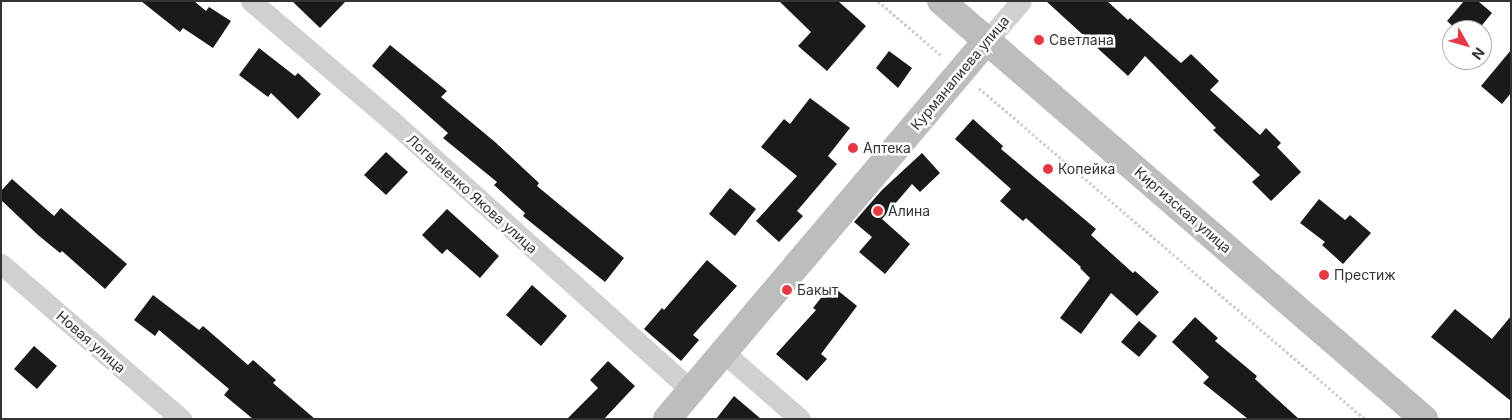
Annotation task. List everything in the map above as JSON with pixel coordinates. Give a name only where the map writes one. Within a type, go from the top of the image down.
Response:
[{"type":"main road","name":"Киргизская улица","points":[[941,1],[1424,419]]},
{"type":"main road","name":"Курманалиева улица","points":[[667,419],[987,41]]},
{"type":"street","name":"Логвиненко Якова улица","points":[[251,1],[390,120],[691,390]]},
{"type":"street","name":"Курманалиева улица","points":[[987,41],[1021,1]]},
{"type":"street","name":"Новая улица","points":[[1,264],[181,419]]},
{"type":"street","points":[[723,352],[800,419]]},
{"type":"path","points":[[878,1],[1365,419]]},
{"type":"building","points":[[141,1],[194,1],[206,11],[209,7],[231,21],[213,48],[183,28],[180,32]]},
{"type":"building","points":[[292,1],[346,1],[320,28]]},
{"type":"building","points":[[779,1],[838,1],[866,26],[827,71],[798,46],[811,32]]},
{"type":"building","points":[[1046,1],[1107,1],[1128,20],[1130,18],[1181,63],[1191,54],[1219,81],[1210,90],[1260,135],[1266,128],[1281,143],[1277,147],[1301,172],[1271,201],[1252,182],[1260,175],[1213,130],[1216,128],[1145,56],[1128,76]]},
{"type":"building","points":[[1464,1],[1478,1],[1492,13],[1486,20],[1448,20]]},
{"type":"building","points":[[390,45],[447,91],[441,97],[495,142],[539,183],[537,186],[624,258],[605,282],[523,216],[525,213],[494,185],[497,182],[443,138],[448,133],[372,66]]},
{"type":"building","points":[[259,48],[295,76],[298,73],[321,94],[298,119],[271,93],[268,97],[239,75]]},
{"type":"building","points":[[1511,50],[1511,93],[1502,104],[1481,86]]},
{"type":"building","points":[[889,51],[912,68],[898,88],[876,68]]},
{"type":"building","points":[[810,98],[850,128],[828,156],[837,164],[797,211],[803,216],[779,242],[756,221],[797,176],[761,147],[784,119],[790,124]]},
{"type":"building","points":[[973,119],[1003,146],[1001,149],[1096,229],[1091,235],[1133,273],[1135,271],[1159,292],[1137,316],[1111,293],[1081,334],[1060,318],[1090,278],[1081,267],[1026,218],[1023,221],[1000,201],[1011,189],[955,139]]},
{"type":"building","points":[[386,152],[408,172],[386,195],[364,175]]},
{"type":"building","points":[[922,153],[940,173],[920,192],[912,184],[882,219],[910,244],[885,274],[859,252],[872,237],[854,222],[882,190]]},
{"type":"building","points":[[12,179],[54,216],[61,208],[127,264],[105,289],[62,251],[60,253],[38,235],[1,200],[1,191]]},
{"type":"building","points":[[730,188],[756,209],[735,236],[709,214]]},
{"type":"building","points":[[1319,199],[1345,220],[1350,215],[1371,233],[1343,264],[1322,245],[1325,242],[1300,223]]},
{"type":"building","points":[[447,209],[499,256],[480,278],[447,249],[442,254],[422,235]]},
{"type":"building","points":[[707,260],[737,286],[693,335],[699,340],[681,361],[644,329],[662,308],[664,310]]},
{"type":"building","points":[[532,285],[567,316],[541,346],[506,315]]},
{"type":"building","points":[[831,285],[857,306],[821,354],[827,359],[807,381],[776,354],[816,310],[813,308]]},
{"type":"building","points":[[153,295],[199,330],[203,326],[248,365],[253,360],[276,380],[273,383],[315,419],[253,419],[224,395],[229,389],[159,330],[155,336],[134,320]]},
{"type":"building","points":[[1455,309],[1492,339],[1511,316],[1511,401],[1431,337]]},
{"type":"building","points":[[1195,317],[1218,338],[1215,341],[1257,376],[1255,379],[1299,419],[1248,419],[1203,383],[1209,377],[1172,342]]},
{"type":"building","points":[[1139,321],[1157,336],[1139,357],[1121,342]]},
{"type":"building","points":[[34,346],[57,366],[37,389],[14,369]]},
{"type":"building","points":[[608,361],[635,386],[604,419],[567,419],[598,388],[590,380]]},
{"type":"building","points":[[734,396],[761,419],[716,419]]},
{"type":"place","name":"Светлана","points":[[1039,40]]},
{"type":"place","name":"Аптека","points":[[853,148]]},
{"type":"place","name":"Копейка","points":[[1048,169]]},
{"type":"place","name":"Алина","points":[[878,211]]},
{"type":"place","name":"Престиж","points":[[1324,275]]},
{"type":"place","name":"Бакыт","points":[[787,290]]}]
